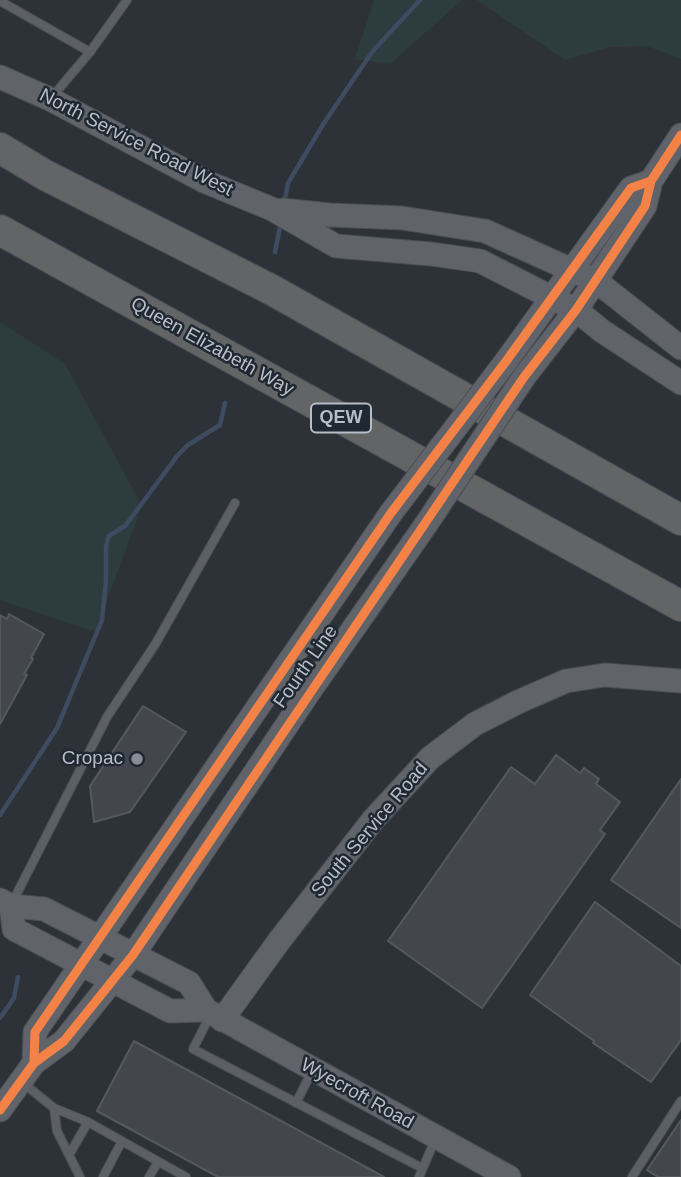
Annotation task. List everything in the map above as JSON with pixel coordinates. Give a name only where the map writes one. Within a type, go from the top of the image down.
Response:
[{"type":"highway","points":[[0,148],[45,175],[272,290],[681,520]]},
{"type":"highway","name":"Queen Elizabeth Way","points":[[0,230],[681,606]]},
{"type":"street","name":"North Service Road West","points":[[0,76],[50,99],[204,180],[272,209],[336,246],[480,261],[576,310],[681,383]]},
{"type":"street","points":[[651,181],[681,135]]},
{"type":"street","name":"Fourth Line","points":[[34,1063],[35,1032],[391,513],[507,360],[631,188],[651,181]]},
{"type":"street","name":"Fourth Line","points":[[0,1110],[34,1063],[64,1041],[133,955],[524,377],[596,281],[645,206],[651,181]]},
{"type":"street","name":"North Service Road West","points":[[272,209],[402,218],[485,231],[596,281],[681,348]]},
{"type":"street","name":"South Service Road","points":[[213,1014],[278,941],[373,820],[430,758],[474,724],[566,681],[605,675],[681,681]]},
{"type":"street","name":"Wyecroft Road","points":[[213,1014],[170,1011],[114,979],[14,929],[5,903],[44,909],[189,983],[213,1014],[509,1177]]},
{"type":"lane","points":[[0,1],[90,52]]},
{"type":"lane","points":[[50,99],[90,52],[125,1]]},
{"type":"lane","points":[[5,903],[107,717],[156,643],[235,503]]},
{"type":"lane","points":[[213,1014],[193,1049],[420,1172],[437,1138]]},
{"type":"lane","points":[[296,1103],[313,1069]]},
{"type":"lane","points":[[20,1082],[54,1108],[88,1122],[186,1177]]},
{"type":"lane","points":[[632,1177],[681,1101]]},
{"type":"lane","points":[[54,1108],[57,1131],[80,1177]]},
{"type":"lane","points":[[69,1155],[88,1122]]},
{"type":"lane","points":[[103,1177],[122,1141]]},
{"type":"lane","points":[[149,1177],[158,1161]]},
{"type":"shaded area","points":[[374,0],[462,0],[390,64],[355,59]]},
{"type":"shaded area","points":[[477,0],[681,0],[681,59],[647,46],[610,47],[565,60]]},
{"type":"shaded area","points":[[0,322],[65,364],[142,506],[95,632],[0,600]]},
{"type":"building","points":[[9,614],[44,634],[24,674],[27,675],[0,724],[0,615],[7,619]]},
{"type":"building","name":"Cropac","points":[[143,706],[186,732],[130,812],[94,822],[90,786]]},
{"type":"building","points":[[556,755],[580,773],[584,768],[599,779],[596,784],[620,802],[600,830],[605,834],[482,1008],[388,941],[511,767],[535,784]]},
{"type":"building","points":[[681,779],[681,928],[611,880]]},
{"type":"building","points":[[595,902],[681,966],[681,1040],[651,1082],[593,1043],[594,1041],[530,995]]},
{"type":"building","points":[[134,1041],[384,1177],[218,1177],[97,1111]]},
{"type":"building","points":[[681,1120],[681,1177],[658,1177],[647,1170]]},
{"type":"waterway","points":[[284,204],[288,183],[324,123],[372,52],[420,0]]},
{"type":"waterway","points":[[275,252],[280,227]]},
{"type":"waterway","points":[[0,815],[57,728],[102,620],[106,546],[109,536],[125,526],[178,455],[188,445],[220,425],[225,403]]},
{"type":"waterway","points":[[0,1018],[14,998],[18,977]]},
{"type":"cycle path","points":[[0,1110],[34,1063],[64,1041],[133,955],[524,377],[576,310],[645,206],[651,181],[681,135]]},
{"type":"cycle path","points":[[34,1063],[35,1032],[391,513],[507,360],[631,188],[651,181]]},
{"type":"place","name":"Cropac","points":[[137,759]]}]
